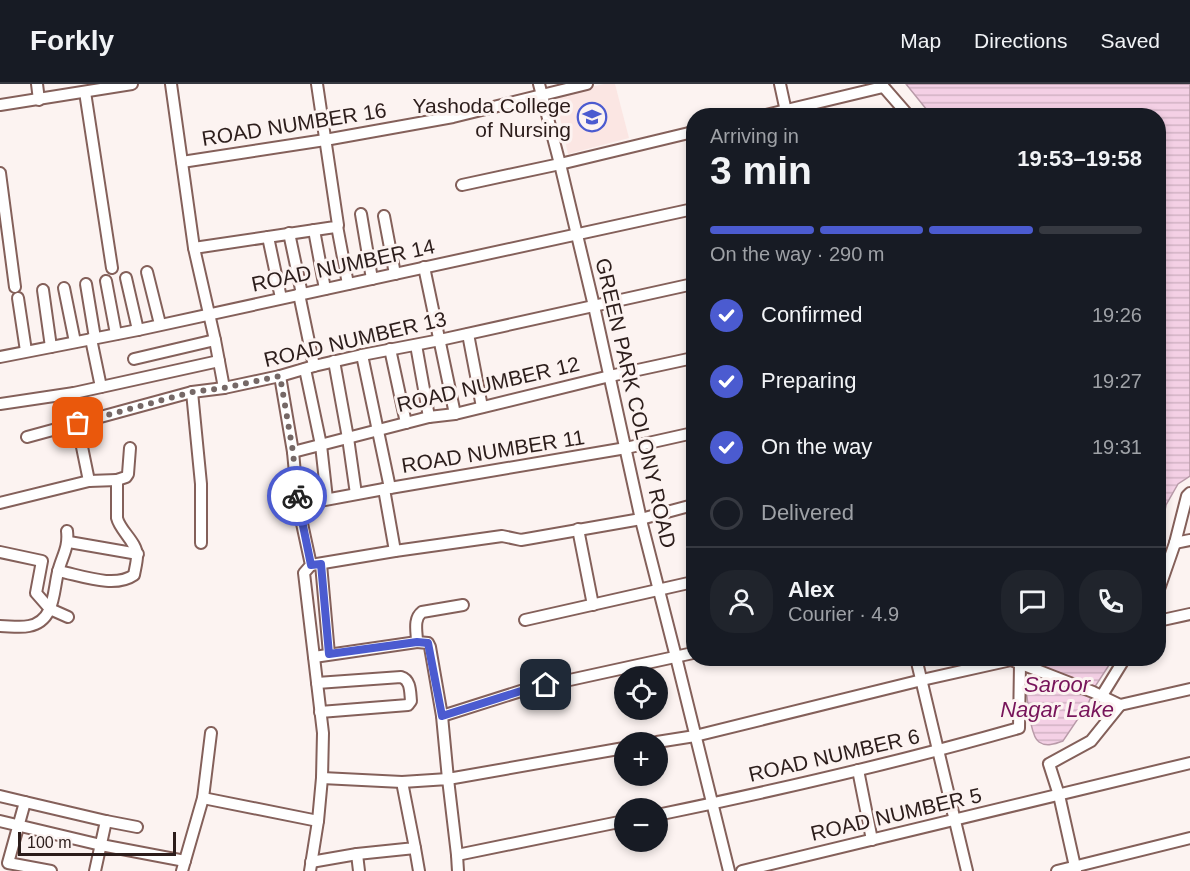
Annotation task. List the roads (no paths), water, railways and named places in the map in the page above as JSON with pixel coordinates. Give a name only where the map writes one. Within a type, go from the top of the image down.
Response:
[{"type":"street","points":[[37,84],[39,100]]},
{"type":"street","points":[[0,105],[132,84]]},
{"type":"street","points":[[171,84],[194,249],[224,388]]},
{"type":"street","points":[[317,84],[337,226],[348,284]]},
{"type":"street","name":"ROAD NUMBER 16","points":[[182,162],[453,117],[541,89],[587,84]]},
{"type":"street","points":[[780,84],[786,108]]},
{"type":"street","points":[[804,108],[882,85],[902,108]]},
{"type":"street","name":"GREEN PARK COLONY ROAD","points":[[541,89],[594,306],[641,519],[729,871]]},
{"type":"street","points":[[85,92],[112,268]]},
{"type":"street","points":[[462,185],[686,134]]},
{"type":"street","points":[[0,172],[27,351]]},
{"type":"street","name":"ROAD NUMBER 14","points":[[0,357],[138,330],[686,211]]},
{"type":"street","points":[[361,213],[372,279]]},
{"type":"street","points":[[384,216],[394,274]]},
{"type":"street","points":[[194,249],[337,226]]},
{"type":"street","points":[[315,230],[325,289]]},
{"type":"street","points":[[289,233],[300,294],[327,499]]},
{"type":"street","points":[[268,237],[281,298]]},
{"type":"street","points":[[424,267],[455,414]]},
{"type":"street","points":[[147,272],[160,324]]},
{"type":"street","points":[[126,278],[138,330]]},
{"type":"street","points":[[106,281],[116,334]]},
{"type":"street","points":[[86,284],[101,387]]},
{"type":"street","name":"ROAD NUMBER 13","points":[[27,437],[192,392],[280,376],[334,361],[686,286]]},
{"type":"street","points":[[64,288],[75,342]]},
{"type":"street","points":[[43,291],[51,347]]},
{"type":"street","points":[[468,334],[482,407]]},
{"type":"street","points":[[134,359],[215,340]]},
{"type":"street","points":[[416,345],[429,417]]},
{"type":"street","points":[[390,349],[406,423]]},
{"type":"street","points":[[362,355],[378,430],[395,551]]},
{"type":"street","name":"ROAD NUMBER 12","points":[[293,452],[429,417],[455,414],[686,360]]},
{"type":"street","points":[[334,361],[356,494]]},
{"type":"street","points":[[0,404],[74,393],[219,362]]},
{"type":"street","points":[[280,376],[293,452],[298,505],[316,564],[329,654]]},
{"type":"street","points":[[192,392],[201,484],[201,543]]},
{"type":"street","points":[[74,393],[89,481]]},
{"type":"street","name":"ROAD NUMBER 11","points":[[298,505],[626,448],[686,435]]},
{"type":"street","points":[[0,502],[89,481],[117,480],[126,477],[130,448]]},
{"type":"street","points":[[58,571],[111,582],[123,581],[134,575],[138,554],[131,540],[118,524],[117,480]]},
{"type":"street","points":[[1166,569],[1187,496],[1190,494]]},
{"type":"street","points":[[415,848],[357,854],[311,867],[322,778],[322,733],[304,573],[316,564],[502,536],[521,540],[641,519],[686,507]]},
{"type":"street","points":[[578,529],[593,605]]},
{"type":"street","points":[[0,626],[28,626],[41,621],[50,609],[68,537],[138,554]]},
{"type":"street","points":[[1175,543],[1190,540]]},
{"type":"street","points":[[0,552],[42,561],[36,593],[50,609],[68,617]]},
{"type":"street","points":[[525,620],[686,584]]},
{"type":"street","points":[[417,642],[418,614],[464,605]]},
{"type":"street","points":[[1166,619],[1190,614]]},
{"type":"street","points":[[314,657],[417,642],[428,643],[442,716],[458,871]]},
{"type":"street","points":[[442,716],[524,690],[686,655]]},
{"type":"street","points":[[918,666],[967,871]]},
{"type":"street","points":[[668,740],[695,736],[984,666]]},
{"type":"street","name":"ROAD NUMBER 6","points":[[668,813],[938,751],[1019,728],[1028,666]]},
{"type":"street","points":[[1035,666],[1120,705]]},
{"type":"street","points":[[1097,694],[1119,666]]},
{"type":"street","points":[[317,683],[401,677],[406,678],[409,682],[411,701],[408,705],[320,712]]},
{"type":"street","points":[[1075,869],[1059,795],[1049,764],[1091,741],[1120,705],[1190,689]]},
{"type":"street","points":[[0,821],[184,866],[203,798],[211,733]]},
{"type":"street","points":[[322,778],[402,782],[448,779],[614,750]]},
{"type":"street","name":"ROAD NUMBER 5","points":[[742,871],[1190,763]]},
{"type":"street","points":[[858,770],[872,840]]},
{"type":"street","points":[[402,782],[419,871]]},
{"type":"street","points":[[0,796],[106,822],[137,827]]},
{"type":"street","points":[[203,798],[318,821]]},
{"type":"street","points":[[25,802],[5,865],[51,871]]},
{"type":"street","points":[[95,871],[106,822]]},
{"type":"street","points":[[457,855],[614,823]]},
{"type":"street","points":[[1057,871],[1075,869],[1190,838]]},
{"type":"street","points":[[357,854],[359,871]]},
{"type":"water","points":[[906,84],[1190,84],[1190,476],[1178,484],[1166,505],[1166,108],[925,108]]},
{"type":"water","name":"Saroor Nagar Lake","points":[[1045,666],[1108,666],[1096,685],[1088,704],[1063,741],[1054,744],[1042,744],[1033,733],[1026,690]]},
{"type":"place","name":"Yashoda College of Nursing","points":[[592,117]]}]
